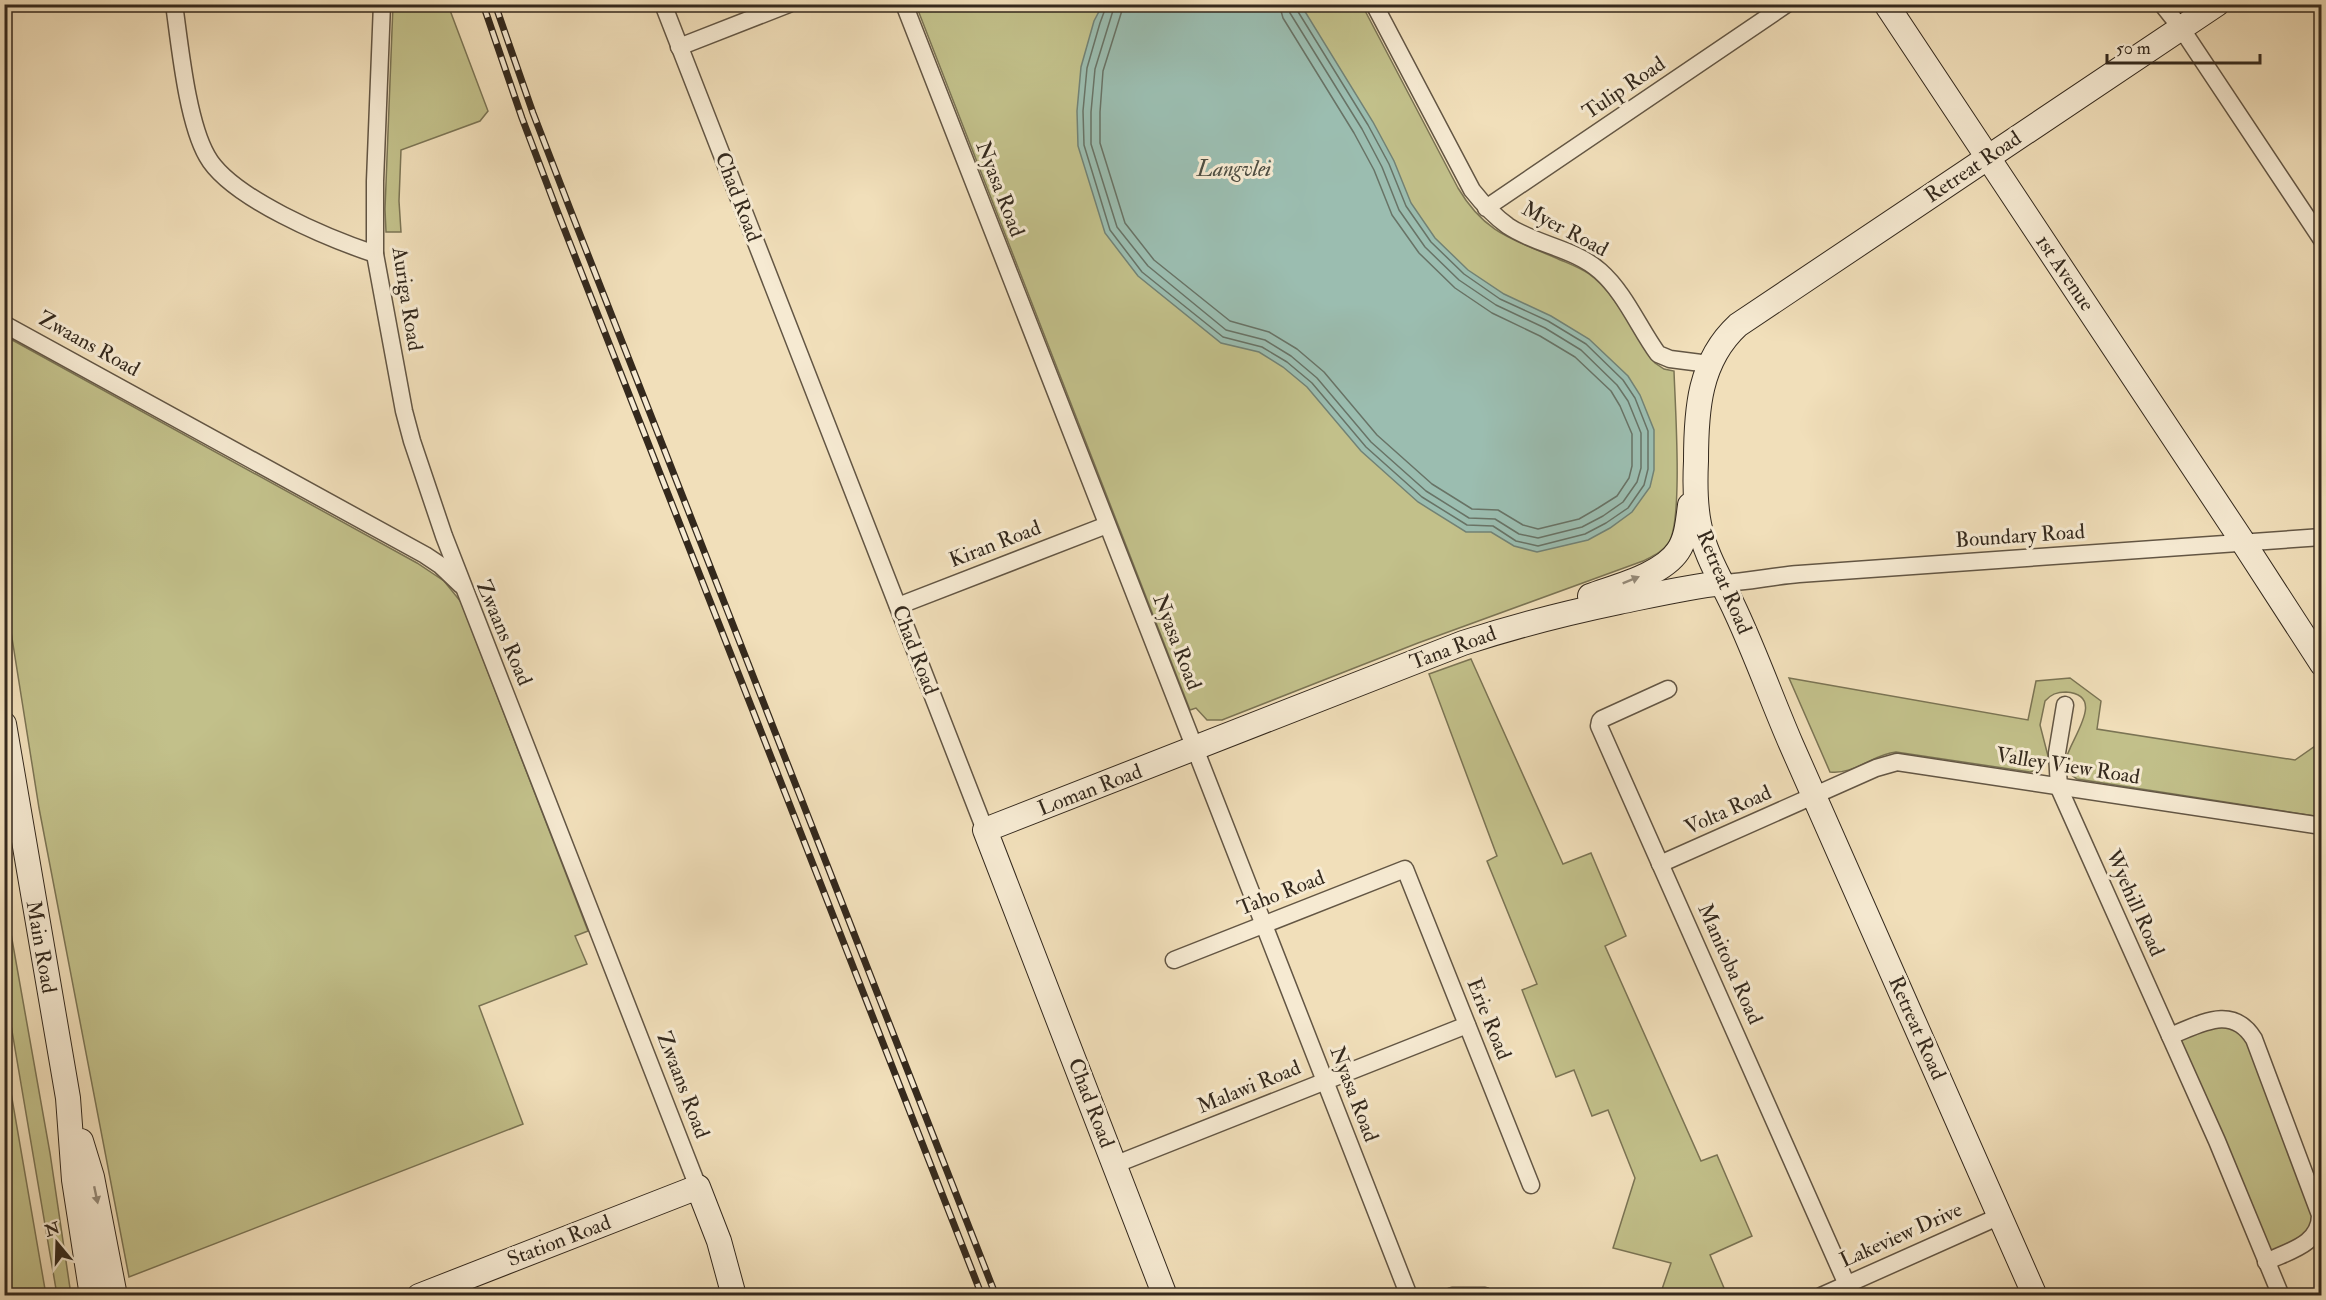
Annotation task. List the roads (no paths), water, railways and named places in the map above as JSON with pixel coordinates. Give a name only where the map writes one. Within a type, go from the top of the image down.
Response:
[{"type":"main road","name":"1st Avenue","points":[[1886,4],[2322,664]]},
{"type":"main road","name":"Retreat Road","points":[[2035,1296],[1701,535],[1697,512],[1695,471],[1697,406],[1709,364],[1728,334],[1747,318],[2217,4]]},
{"type":"main road","points":[[1518,625],[1655,570],[1671,560],[1679,550],[1687,530],[1695,471]]},
{"type":"main road","name":"Tana Road","points":[[1195,749],[1422,658],[1518,625],[1672,591],[1722,583]]},
{"type":"main road","name":"Main Road","points":[[4,724],[68,1098],[74,1180],[92,1296]]},
{"type":"main road","name":"Loman Road","points":[[985,830],[1195,749]]},
{"type":"main road","name":"Chad Road","points":[[985,830],[1165,1296]]},
{"type":"main road","name":"Main Road","points":[[68,1098],[92,1177],[115,1296]]},
{"type":"main road","points":[[698,1187],[719,1241],[734,1296]]},
{"type":"main road","name":"Station Road","points":[[419,1296],[698,1187]]},
{"type":"street","points":[[174,4],[191,105],[207,158],[229,182],[266,205],[340,242],[375,254]]},
{"type":"street","name":"Auriga Road","points":[[382,4],[375,181],[375,254],[404,411],[412,441],[465,590]]},
{"type":"street","name":"Chad Road","points":[[663,4],[985,830]]},
{"type":"street","points":[[680,47],[789,4]]},
{"type":"street","name":"Nyasa Road","points":[[904,4],[1409,1296]]},
{"type":"street","name":"Myer Road","points":[[1374,4],[1472,190],[1486,208],[1509,227],[1600,270],[1658,354],[1670,359],[1709,364]]},
{"type":"street","name":"Tulip Road","points":[[1486,208],[1787,4]]},
{"type":"street","points":[[2162,4],[2181,28],[2322,240]]},
{"type":"street","name":"Zwaans Road","points":[[4,324],[425,555],[446,570],[465,590],[698,1187]]},
{"type":"street","name":"Kiran Road","points":[[898,606],[1107,525]]},
{"type":"street","name":"Boundary Road","points":[[1722,583],[1752,582],[1770,576],[2322,537]]},
{"type":"street","name":"Manitoba Road","points":[[1668,689],[1602,718],[1599,723],[1850,1290]]},
{"type":"street","points":[[2059,788],[2057,753],[2065,705]]},
{"type":"street","name":"Valley View Road","points":[[1814,796],[1876,768],[1897,762],[2322,826]]},
{"type":"street","name":"Wyehill Road","points":[[2059,788],[2217,1141],[2281,1296]]},
{"type":"street","name":"Volta Road","points":[[1660,864],[1814,796]]},
{"type":"street","name":"Taho Road","points":[[1174,960],[1405,869]]},
{"type":"street","name":"Erie Road","points":[[1405,869],[1531,1185]]},
{"type":"street","points":[[2170,1036],[2218,1018],[2234,1021],[2250,1033],[2254,1040],[2320,1215],[2320,1228],[2312,1238],[2266,1262]]},
{"type":"street","name":"Malawi Road","points":[[1114,1165],[1467,1025]]},
{"type":"street","name":"Lakeview Drive","points":[[1821,1296],[1850,1290],[2000,1216]]},
{"type":"street","points":[[1452,1296],[1485,1296]]},
{"type":"water","name":"Langvlei","points":[[1103,4],[1301,5],[1373,122],[1394,161],[1411,203],[1435,238],[1468,270],[1504,294],[1551,316],[1589,339],[1628,376],[1640,395],[1654,430],[1654,470],[1650,487],[1632,512],[1588,540],[1537,552],[1514,546],[1491,532],[1466,532],[1418,502],[1361,451],[1307,387],[1283,367],[1259,352],[1221,343],[1138,276],[1105,233],[1078,146],[1077,111],[1081,67],[1094,21]]},
{"type":"railway","points":[[483,4],[558,213],[982,1296]]},
{"type":"railway","points":[[495,4],[570,209],[996,1296]]}]
